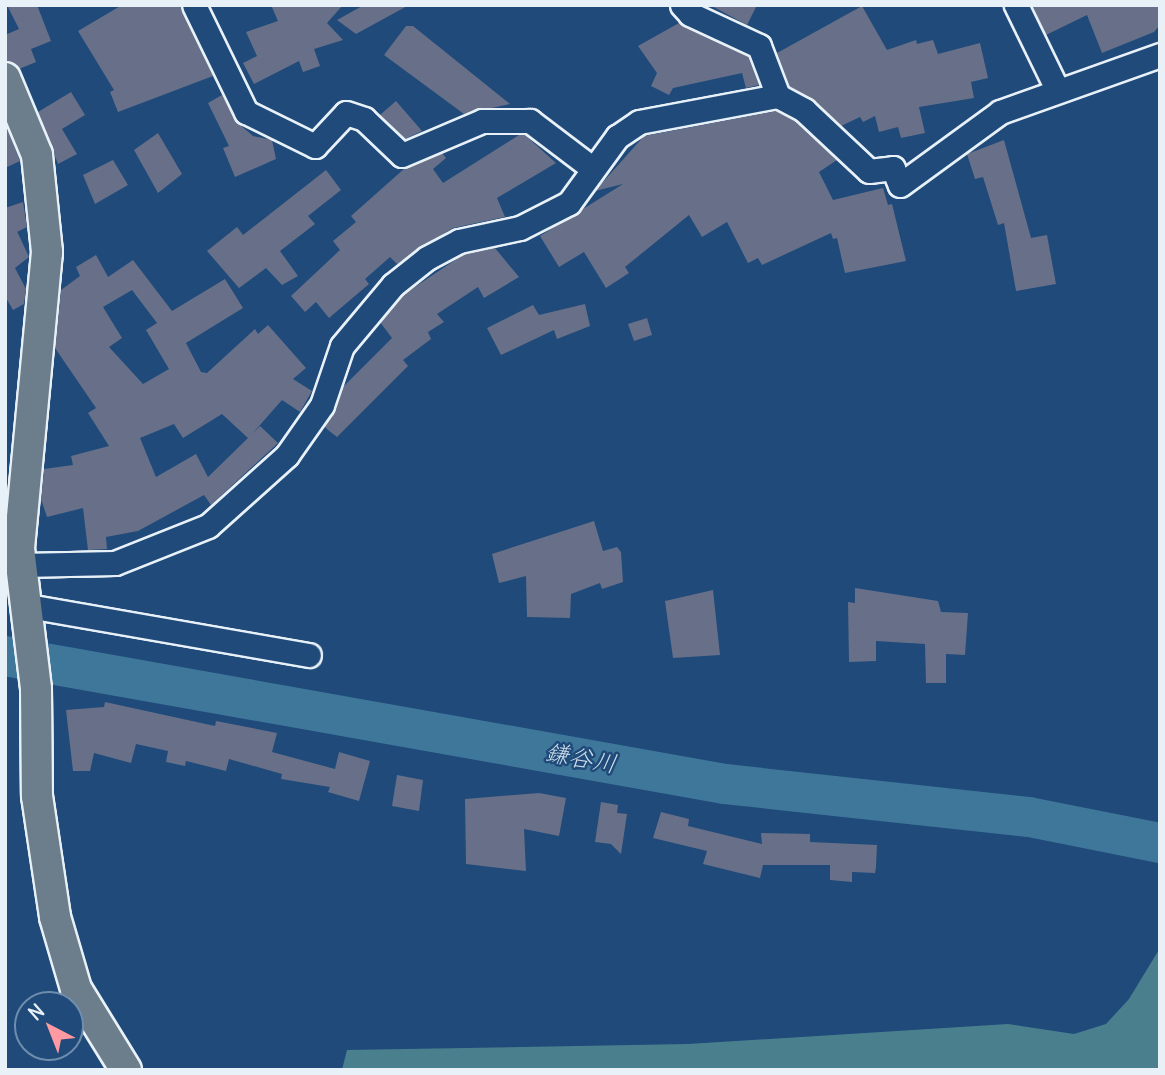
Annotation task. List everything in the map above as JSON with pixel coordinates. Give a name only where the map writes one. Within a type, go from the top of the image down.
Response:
[{"type":"main road","points":[[5,78],[37,155],[47,251],[15,553],[29,611],[35,678],[37,796],[55,916],[76,989],[126,1070]]},
{"type":"street","points":[[194,5],[246,112],[315,146],[346,114],[364,120],[402,155],[482,121],[530,121],[592,168]]},
{"type":"street","points":[[682,5],[690,14],[759,46],[778,96]]},
{"type":"street","points":[[1016,5],[1057,89]]},
{"type":"street","points":[[15,553],[115,563],[208,526],[287,455],[322,405],[342,346],[393,285],[426,258],[459,241],[520,228],[569,202],[617,137],[639,122],[778,96],[804,110],[869,171],[893,168],[900,185],[1000,112],[1057,89],[1160,55]]},
{"type":"street","points":[[29,611],[309,655]]},
{"type":"green space","points":[[1160,948],[1160,1070],[342,1070],[347,1050],[688,1044],[1008,1024],[1074,1034],[1106,1024],[1129,999]]},
{"type":"building","points":[[7,5],[37,5],[51,41],[31,49],[36,62],[19,69],[5,61],[5,35],[19,29]]},
{"type":"building","points":[[122,5],[180,5],[213,76],[118,112],[110,92],[114,90],[78,31]]},
{"type":"building","points":[[271,5],[343,5],[327,23],[343,40],[314,49],[320,66],[303,72],[299,61],[254,84],[243,63],[257,56],[246,32],[278,21]]},
{"type":"building","points":[[364,5],[409,5],[356,34],[337,20]]},
{"type":"building","points":[[710,5],[757,5],[747,25]]},
{"type":"building","points":[[1032,5],[1160,5],[1160,25],[1154,32],[1102,53],[1087,15],[1046,35]]},
{"type":"building","points":[[862,6],[887,50],[916,40],[917,44],[933,40],[938,54],[980,43],[988,78],[971,82],[974,98],[919,107],[925,133],[901,138],[898,127],[879,132],[875,116],[863,122],[860,117],[841,126],[813,100],[789,86],[777,53]]},
{"type":"building","points":[[679,23],[748,56],[759,85],[746,88],[742,73],[673,88],[669,95],[651,86],[657,73],[638,46]]},
{"type":"building","points":[[406,26],[413,26],[510,104],[464,114],[384,55]]},
{"type":"building","points":[[71,92],[85,115],[62,129],[77,154],[58,164],[38,112]]},
{"type":"building","points":[[222,95],[239,124],[253,136],[272,140],[276,159],[235,177],[223,148],[229,146],[208,103]]},
{"type":"building","points":[[396,101],[422,131],[405,139],[380,115]]},
{"type":"building","points":[[776,111],[796,121],[837,160],[819,172],[833,200],[883,188],[888,205],[892,204],[906,261],[845,273],[837,238],[833,239],[831,233],[762,265],[758,258],[748,263],[727,222],[702,237],[689,215],[625,267],[629,273],[606,288],[584,252],[559,267],[540,236],[623,184],[595,191],[644,136]]},
{"type":"building","points":[[8,130],[20,161],[5,168],[5,132]]},
{"type":"building","points":[[158,133],[182,174],[158,193],[134,150]]},
{"type":"building","points":[[519,135],[525,135],[556,163],[497,198],[505,217],[453,228],[397,264],[390,257],[365,279],[369,284],[329,318],[316,302],[305,312],[291,296],[340,250],[333,241],[356,222],[351,216],[405,168],[442,153],[446,158],[433,169],[443,183]]},
{"type":"building","points":[[1004,140],[1031,238],[1047,235],[1056,284],[1016,291],[1004,223],[998,225],[983,177],[975,179],[967,154]]},
{"type":"building","points":[[113,160],[128,185],[95,204],[83,175]]},
{"type":"building","points":[[326,170],[341,190],[308,216],[315,224],[280,251],[298,276],[282,285],[266,268],[239,288],[207,251],[237,227],[243,235]]},
{"type":"building","points":[[23,202],[27,227],[17,232],[29,257],[15,268],[26,289],[24,304],[13,310],[5,296],[5,208]]},
{"type":"building","points":[[495,248],[519,277],[484,298],[478,287],[437,314],[444,322],[428,332],[431,339],[403,360],[408,366],[337,437],[328,430],[324,426],[342,388],[392,338],[380,322],[403,295],[464,254]]},
{"type":"building","points":[[96,255],[108,277],[133,260],[172,311],[225,279],[243,308],[186,343],[201,372],[207,373],[255,329],[258,334],[268,325],[306,368],[293,379],[312,391],[300,412],[282,400],[252,434],[260,426],[278,443],[211,505],[204,495],[138,531],[106,537],[107,549],[88,550],[83,508],[47,517],[41,499],[44,469],[73,465],[71,456],[109,446],[88,413],[96,408],[55,348],[61,290],[80,276],[76,267]],"holes":[[[132,290],[157,323],[146,330],[169,369],[143,384],[109,347],[122,338],[103,307]],[[222,414],[248,438],[208,477],[196,454],[156,477],[140,438],[174,424],[183,438]]]},
{"type":"building","points":[[585,304],[590,326],[557,339],[554,330],[501,355],[487,328],[533,305],[539,315]]},
{"type":"building","points":[[647,318],[652,335],[634,341],[628,324]]},
{"type":"building","points":[[594,521],[603,551],[617,547],[621,552],[623,582],[602,589],[600,583],[571,594],[570,618],[527,617],[526,576],[499,583],[492,554]]},
{"type":"building","points":[[855,588],[938,601],[941,612],[968,613],[965,655],[946,654],[946,683],[926,683],[925,644],[876,641],[876,661],[849,662],[848,602],[855,603]]},
{"type":"building","points":[[713,590],[720,655],[673,658],[665,601]]},
{"type":"building","points":[[105,702],[215,726],[216,721],[277,733],[272,752],[335,769],[339,752],[370,761],[359,801],[328,792],[330,787],[281,779],[282,774],[229,759],[226,771],[186,761],[185,766],[166,762],[168,751],[136,744],[131,763],[94,753],[90,771],[73,771],[66,710],[104,707]]},
{"type":"building","points":[[397,775],[423,780],[419,811],[392,806]]},
{"type":"building","points":[[539,793],[566,798],[559,836],[524,829],[526,871],[466,864],[465,799]]},
{"type":"building","points":[[601,802],[618,805],[617,813],[627,814],[621,854],[611,844],[595,842]]},
{"type":"building","points":[[661,812],[689,819],[688,826],[762,844],[761,833],[810,834],[810,842],[877,845],[875,873],[852,872],[852,882],[830,880],[830,865],[763,865],[760,878],[703,864],[707,851],[653,838]]},
{"type":"waterway","name":"鎌谷川","points":[[5,656],[725,784],[1029,817],[1160,843]]}]
